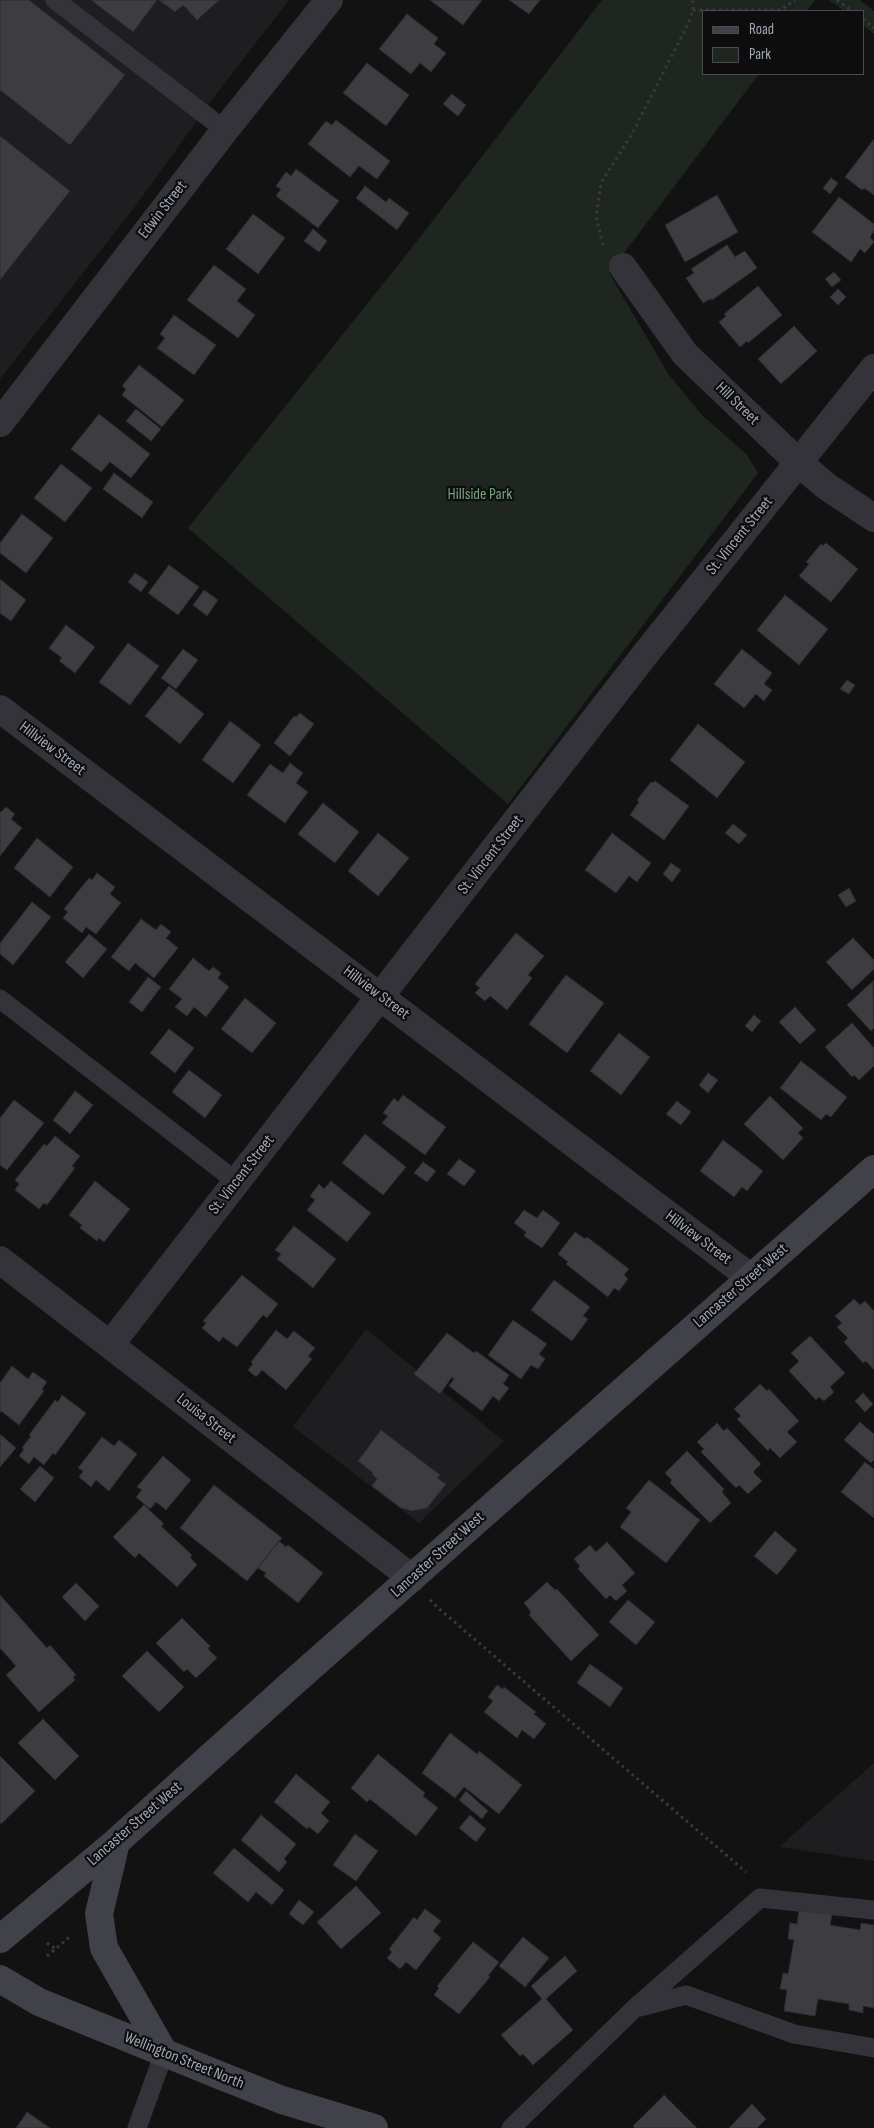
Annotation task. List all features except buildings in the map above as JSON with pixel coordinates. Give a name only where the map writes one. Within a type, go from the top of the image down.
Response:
[{"type":"main road","name":"Lancaster Street West","points":[[0,1939],[116,1842],[288,1687],[874,1169]]},
{"type":"main road","points":[[116,1842],[99,1914],[104,1948],[164,2053]]},
{"type":"main road","name":"Wellington Street North","points":[[0,1979],[39,2002],[164,2053],[282,2100],[374,2128]]},
{"type":"street","name":"Edwin Street","points":[[0,423],[225,130],[329,0]]},
{"type":"street","name":"Hill Street","points":[[623,267],[685,354],[799,464],[826,486],[874,518]]},
{"type":"street","name":"St. Vincent Street","points":[[110,1345],[643,657],[874,368]]},
{"type":"street","name":"Hillview Street","points":[[0,710],[750,1277]]},
{"type":"street","name":"Louisa Street","points":[[0,1260],[412,1578]]},
{"type":"lane","points":[[55,0],[225,130]]},
{"type":"lane","points":[[0,999],[237,1182]]},
{"type":"lane","points":[[511,2128],[635,2008],[760,1898],[874,1910]]},
{"type":"lane","points":[[635,2008],[686,1995],[794,2034],[874,2048]]},
{"type":"lane","points":[[137,2128],[164,2053]]},
{"type":"path","points":[[623,267],[604,249],[596,217],[601,183],[632,134],[689,22],[693,10],[693,0]]},
{"type":"path","points":[[693,10],[780,10],[795,0]]},
{"type":"path","points":[[837,0],[851,10]]},
{"type":"path","points":[[864,20],[874,28]]},
{"type":"path","points":[[412,1578],[437,1607],[746,1872]]},
{"type":"path","points":[[47,1956],[77,1931]]},
{"type":"path","points":[[47,1943],[56,1949]]},
{"type":"shaded area","points":[[0,0],[289,0],[214,97],[137,204],[0,379]]},
{"type":"shaded area","points":[[366,1329],[504,1441],[419,1523],[293,1427]]},
{"type":"shaded area","points":[[874,1763],[874,1861],[779,1847]]},
{"type":"green space","name":"Hillside Park","points":[[602,0],[815,0],[808,10],[702,10],[702,75],[758,75],[609,273],[669,375],[702,415],[747,455],[758,473],[508,804],[188,528],[418,240]]},
{"type":"green space","points":[[829,0],[860,0],[874,11],[874,34],[864,26],[864,10],[843,10]]}]
